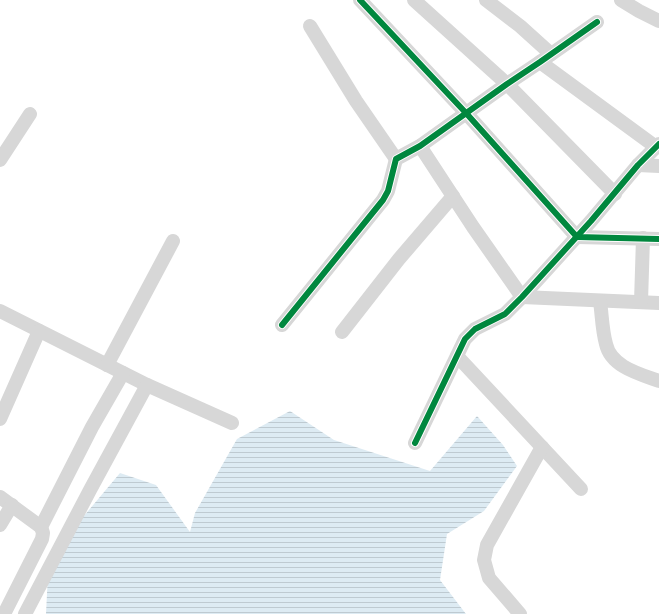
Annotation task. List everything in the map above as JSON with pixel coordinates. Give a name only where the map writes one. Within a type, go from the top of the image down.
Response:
[{"type":"street","points":[[360,0],[466,113],[577,237],[659,238]]},
{"type":"street","points":[[414,0],[507,84],[615,194]]},
{"type":"street","points":[[415,443],[465,339],[470,333],[505,314],[522,297],[615,194],[638,165],[657,146],[546,58],[520,26],[486,0]]},
{"type":"street","points":[[620,0],[659,21]]},
{"type":"street","points":[[282,325],[383,200],[388,191],[396,159],[420,146],[597,22]]},
{"type":"street","points":[[310,26],[356,101],[396,159]]},
{"type":"street","points":[[0,160],[30,114]]},
{"type":"street","points":[[420,146],[473,227],[522,297]]},
{"type":"street","points":[[638,165],[659,166]]},
{"type":"street","points":[[342,332],[399,259],[453,196]]},
{"type":"street","points":[[641,302],[644,238]]},
{"type":"street","points":[[106,365],[173,240]]},
{"type":"street","points":[[522,297],[659,303]]},
{"type":"street","points":[[600,301],[606,345],[611,354],[623,366],[659,381]]},
{"type":"street","points":[[0,311],[147,385],[232,424]]},
{"type":"street","points":[[0,419],[39,331]]},
{"type":"street","points":[[457,356],[581,489]]},
{"type":"street","points":[[41,527],[92,427],[123,373]]},
{"type":"street","points":[[25,614],[147,385]]},
{"type":"street","points":[[520,614],[489,578],[484,560],[487,545],[542,447]]},
{"type":"street","points":[[0,497],[41,527],[43,533],[42,540],[4,614]]},
{"type":"street","points":[[0,525],[12,505]]},
{"type":"shaded area","points":[[290,411],[334,440],[430,471],[477,416],[503,445],[517,466],[484,511],[447,534],[440,580],[466,614],[46,614],[48,573],[78,523],[120,473],[156,485],[190,532],[195,513],[237,439]]},
{"type":"cycle path","points":[[360,0],[466,113],[577,237],[659,239]]},
{"type":"cycle path","points":[[282,325],[383,200],[388,191],[396,159],[420,146],[597,22]]},
{"type":"cycle path","points":[[415,443],[465,339],[475,329],[505,314],[522,297],[591,221],[638,165],[659,144]]}]
